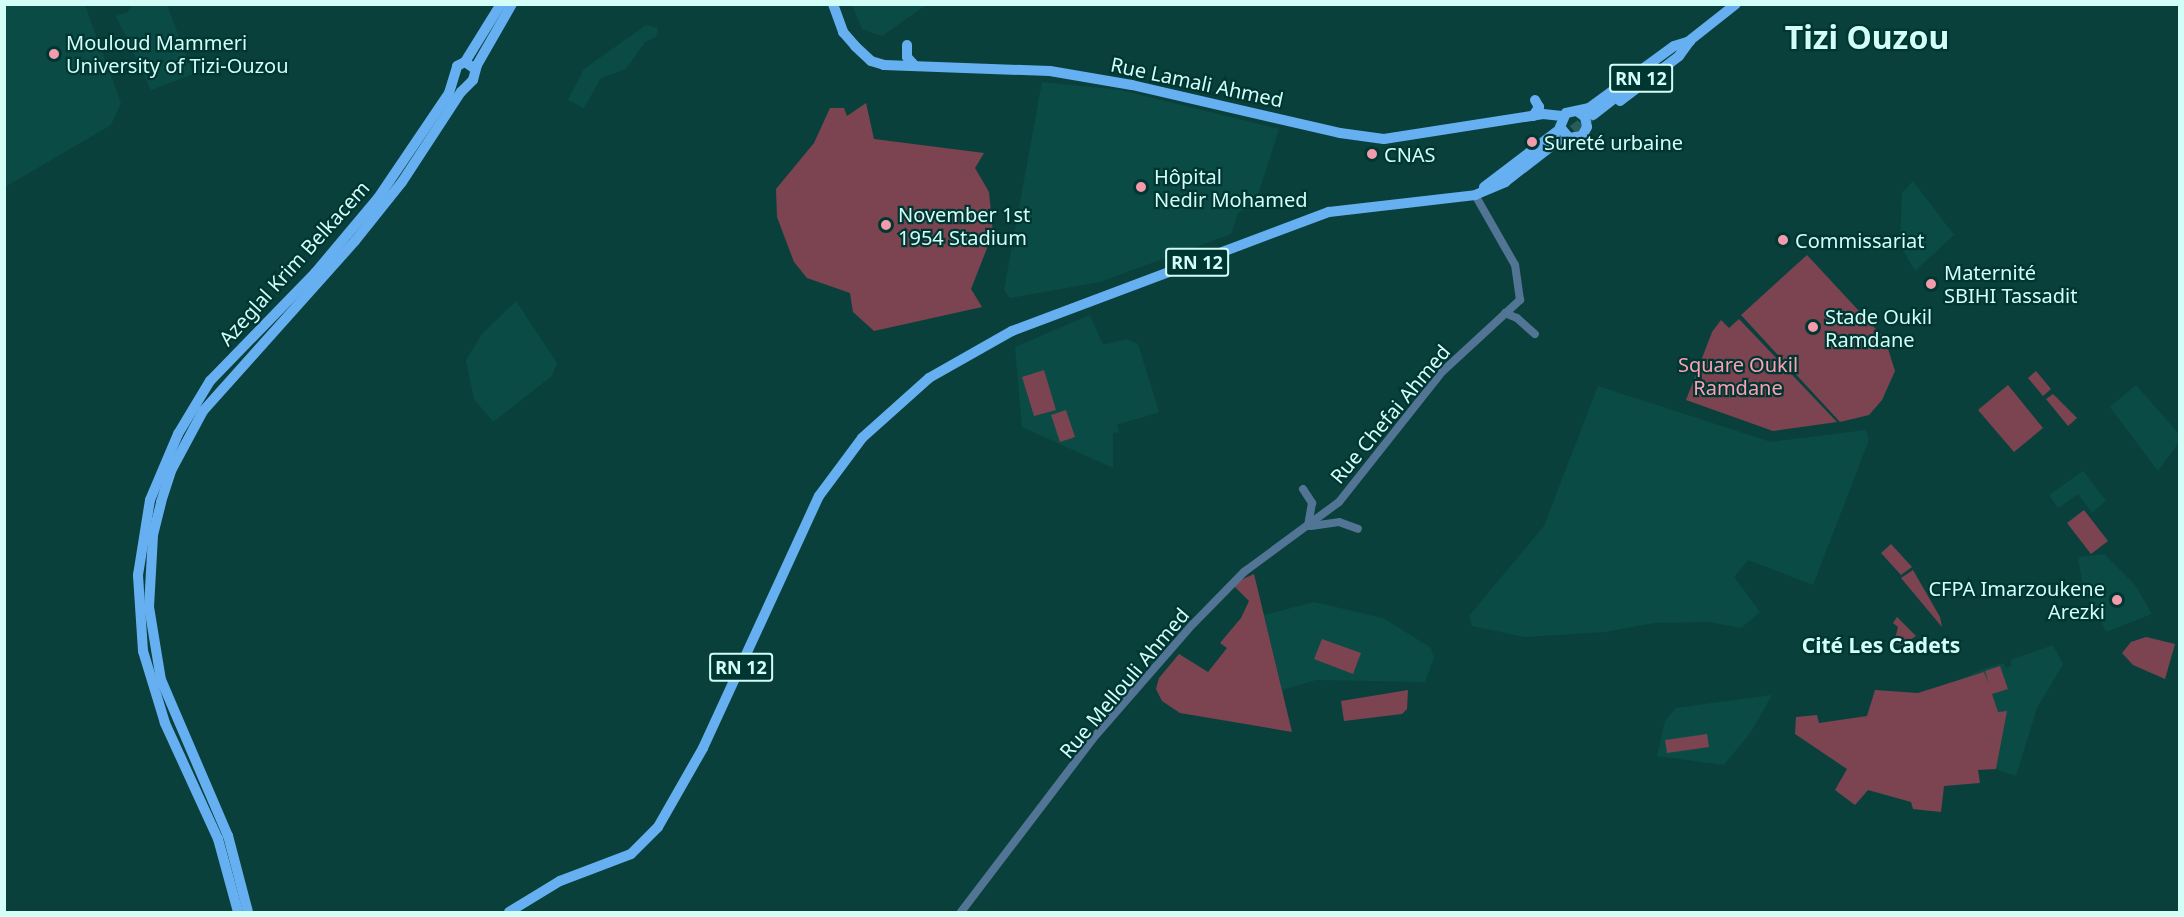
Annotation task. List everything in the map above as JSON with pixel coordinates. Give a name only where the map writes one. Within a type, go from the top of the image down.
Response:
[{"type":"main road","points":[[467,84],[455,78],[457,66],[465,62],[501,4]]},
{"type":"main road","points":[[238,912],[207,808],[152,688],[139,619],[138,575],[150,500],[178,435],[216,386],[378,214],[467,84],[473,80],[475,69],[512,4]]},
{"type":"main road","name":"Rue Lamali Ahmed","points":[[833,4],[843,32],[871,61],[915,66],[1050,71],[1142,87],[1340,133],[1384,139],[1533,116],[1561,124]]},
{"type":"main road","name":"RN 12","points":[[1593,115],[1736,4]]},
{"type":"main road","name":"RN 12","points":[[1577,111],[1592,106],[1674,46],[1690,41]]},
{"type":"main road","name":"RN 12","points":[[1587,127],[1679,56],[1690,41]]},
{"type":"main road","points":[[907,45],[907,57],[915,66]]},
{"type":"main road","points":[[465,62],[475,69]]},
{"type":"main road","name":"Azeglal Krim Belkacem","points":[[216,386],[378,198],[455,78]]},
{"type":"main road","points":[[1533,116],[1539,107],[1535,100]]},
{"type":"main road","points":[[1475,195],[1561,124],[1577,111],[1585,117],[1587,127],[1582,136],[1573,138],[1561,124]]},
{"type":"main road","name":"Rue Lamali Ahmed","points":[[1514,120],[1548,119],[1561,124]]},
{"type":"main road","name":"RN 12","points":[[509,912],[560,881],[631,854],[657,827],[703,748],[819,496],[862,438],[933,376],[1012,331],[1329,212],[1497,192],[1573,138]]},
{"type":"main road","name":"RN 12","points":[[1475,195],[1504,182],[1558,141]]},
{"type":"main road","points":[[216,386],[196,421],[161,502],[153,535],[149,607],[169,705],[228,836],[248,912]]},
{"type":"street","name":"Rue Chefai Ahmed","points":[[1339,502],[1443,371],[1520,300],[1515,265],[1475,195]]},
{"type":"street","points":[[1504,313],[1520,320],[1535,334]]},
{"type":"street","points":[[1303,489],[1312,503],[1308,527],[1339,522],[1358,529]]},
{"type":"street","name":"Rue Mellouli Ahmed","points":[[961,912],[1096,735],[1193,624],[1244,572],[1339,502]]},
{"type":"shaded area","points":[[133,4],[167,5],[193,74],[151,90],[116,16],[128,12]]},
{"type":"shaded area","name":"Mouloud Mammeri University of Tizi-Ouzou","points":[[4,5],[85,5],[121,103],[111,125],[5,187]]},
{"type":"shaded area","points":[[852,5],[926,5],[882,36],[862,29]]},
{"type":"shaded area","points":[[646,25],[658,28],[656,37],[645,42],[626,69],[601,78],[584,108],[568,100],[584,69]]},
{"type":"shaded area","name":"Hôpital Nedir Mohamed","points":[[1042,82],[1120,90],[1279,129],[1255,204],[1238,213],[1231,234],[1100,282],[1010,298],[1004,290]]},
{"type":"shaded area","points":[[1913,181],[1954,235],[1915,271],[1900,245],[1902,193]]},
{"type":"shaded area","points":[[516,301],[557,363],[552,376],[493,422],[474,399],[466,360],[482,334]]},
{"type":"shaded area","points":[[1090,315],[1103,345],[1126,339],[1138,344],[1159,412],[1117,425],[1119,432],[1113,433],[1113,468],[1022,427],[1015,347]]},
{"type":"shaded area","points":[[2136,385],[2179,434],[2179,442],[2158,471],[2110,407]]},
{"type":"shaded area","points":[[1598,386],[1771,442],[1866,430],[1869,440],[1813,585],[1748,560],[1734,577],[1760,612],[1741,628],[1709,622],[1654,623],[1605,632],[1525,637],[1472,626],[1469,616],[1544,526]]},
{"type":"shaded area","points":[[2083,471],[2106,501],[2092,513],[2078,494],[2058,508],[2049,495]]},
{"type":"shaded area","name":"CFPA Imarzoukene Arezki","points":[[2104,554],[2135,585],[2152,614],[2106,632],[2083,586],[2078,557]]},
{"type":"shaded area","points":[[1314,602],[1383,618],[1431,648],[1434,658],[1425,682],[1316,680],[1282,690],[1264,615]]},
{"type":"shaded area","points":[[2053,645],[2063,664],[2037,708],[2016,776],[1996,769],[2006,711],[1998,712],[1944,687],[1986,668],[2004,663],[2006,668],[2012,666],[2010,660]]},
{"type":"shaded area","points":[[1772,695],[1751,732],[1724,765],[1657,756],[1665,721],[1676,708]]},
{"type":"green space","name":"November 1st 1954 Stadium","points":[[866,103],[874,139],[984,153],[975,168],[989,192],[993,233],[971,289],[982,307],[874,331],[853,312],[850,293],[807,278],[794,262],[777,217],[776,189],[814,143],[830,108],[844,108],[847,116]]},
{"type":"green space","name":"Stade Oukil Ramdane","points":[[1807,255],[1885,339],[1895,371],[1882,400],[1869,415],[1840,422],[1741,315]]},
{"type":"green space","name":"Square Oukil Ramdane","points":[[1739,319],[1837,422],[1773,431],[1686,400],[1712,332],[1721,320],[1729,328]]},
{"type":"green space","points":[[1044,370],[1056,410],[1034,416],[1022,377]]},
{"type":"green space","points":[[2036,371],[2051,389],[2043,396],[2028,378]]},
{"type":"green space","points":[[2008,385],[2043,428],[2014,452],[1978,410]]},
{"type":"green space","points":[[2053,394],[2077,418],[2068,426],[2046,399]]},
{"type":"green space","points":[[1066,410],[1075,437],[1060,442],[1051,415]]},
{"type":"green space","points":[[2084,510],[2108,541],[2091,554],[2067,523]]},
{"type":"green space","points":[[1891,544],[1912,567],[1901,575],[1881,553]]},
{"type":"green space","points":[[1913,570],[1940,617],[1942,627],[1901,578]]},
{"type":"green space","points":[[1254,574],[1292,732],[1180,713],[1162,701],[1156,689],[1159,678],[1179,654],[1208,672],[1227,648],[1220,643],[1241,618],[1249,601],[1232,584]]},
{"type":"green space","points":[[1897,617],[1916,636],[1902,645],[1894,643],[1898,627],[1893,623]]},
{"type":"green space","points":[[2146,637],[2175,644],[2165,679],[2133,665],[2122,653],[2131,642]]},
{"type":"green space","points":[[1322,639],[1361,653],[1353,674],[1314,659]]},
{"type":"green space","points":[[2000,666],[2008,689],[1992,694],[1998,712],[2007,711],[1996,769],[1978,770],[1980,783],[1944,786],[1941,812],[1913,809],[1911,802],[1868,790],[1855,805],[1835,790],[1847,769],[1795,734],[1796,717],[1817,715],[1819,723],[1867,716],[1875,690],[1918,693],[1984,672],[1989,684],[1985,671]]},
{"type":"green space","points":[[1408,690],[1407,709],[1402,714],[1344,721],[1341,701]]},
{"type":"green space","points":[[1707,734],[1709,747],[1667,753],[1665,740]]},
{"type":"tunnel","points":[[1561,139],[1592,116]]},
{"type":"place","name":"Mouloud Mammeri University of Tizi-Ouzou","points":[[54,54]]},
{"type":"place","name":"Sureté urbaine","points":[[1532,142]]},
{"type":"place","name":"CNAS","points":[[1372,154]]},
{"type":"place","name":"Hôpital Nedir Mohamed","points":[[1141,187]]},
{"type":"place","name":"November 1st 1954 Stadium","points":[[886,225]]},
{"type":"place","name":"Commissariat","points":[[1783,240]]},
{"type":"place","name":"Maternité SBIHI Tassadit","points":[[1931,284]]},
{"type":"place","name":"Stade Oukil Ramdane","points":[[1813,327]]},
{"type":"place","name":"CFPA Imarzoukene Arezki","points":[[2117,600]]},
{"type":"district","name":"Tizi Ouzou","points":[[1867,37]]},
{"type":"district","name":"Cité Les Cadets","points":[[1881,645]]}]
